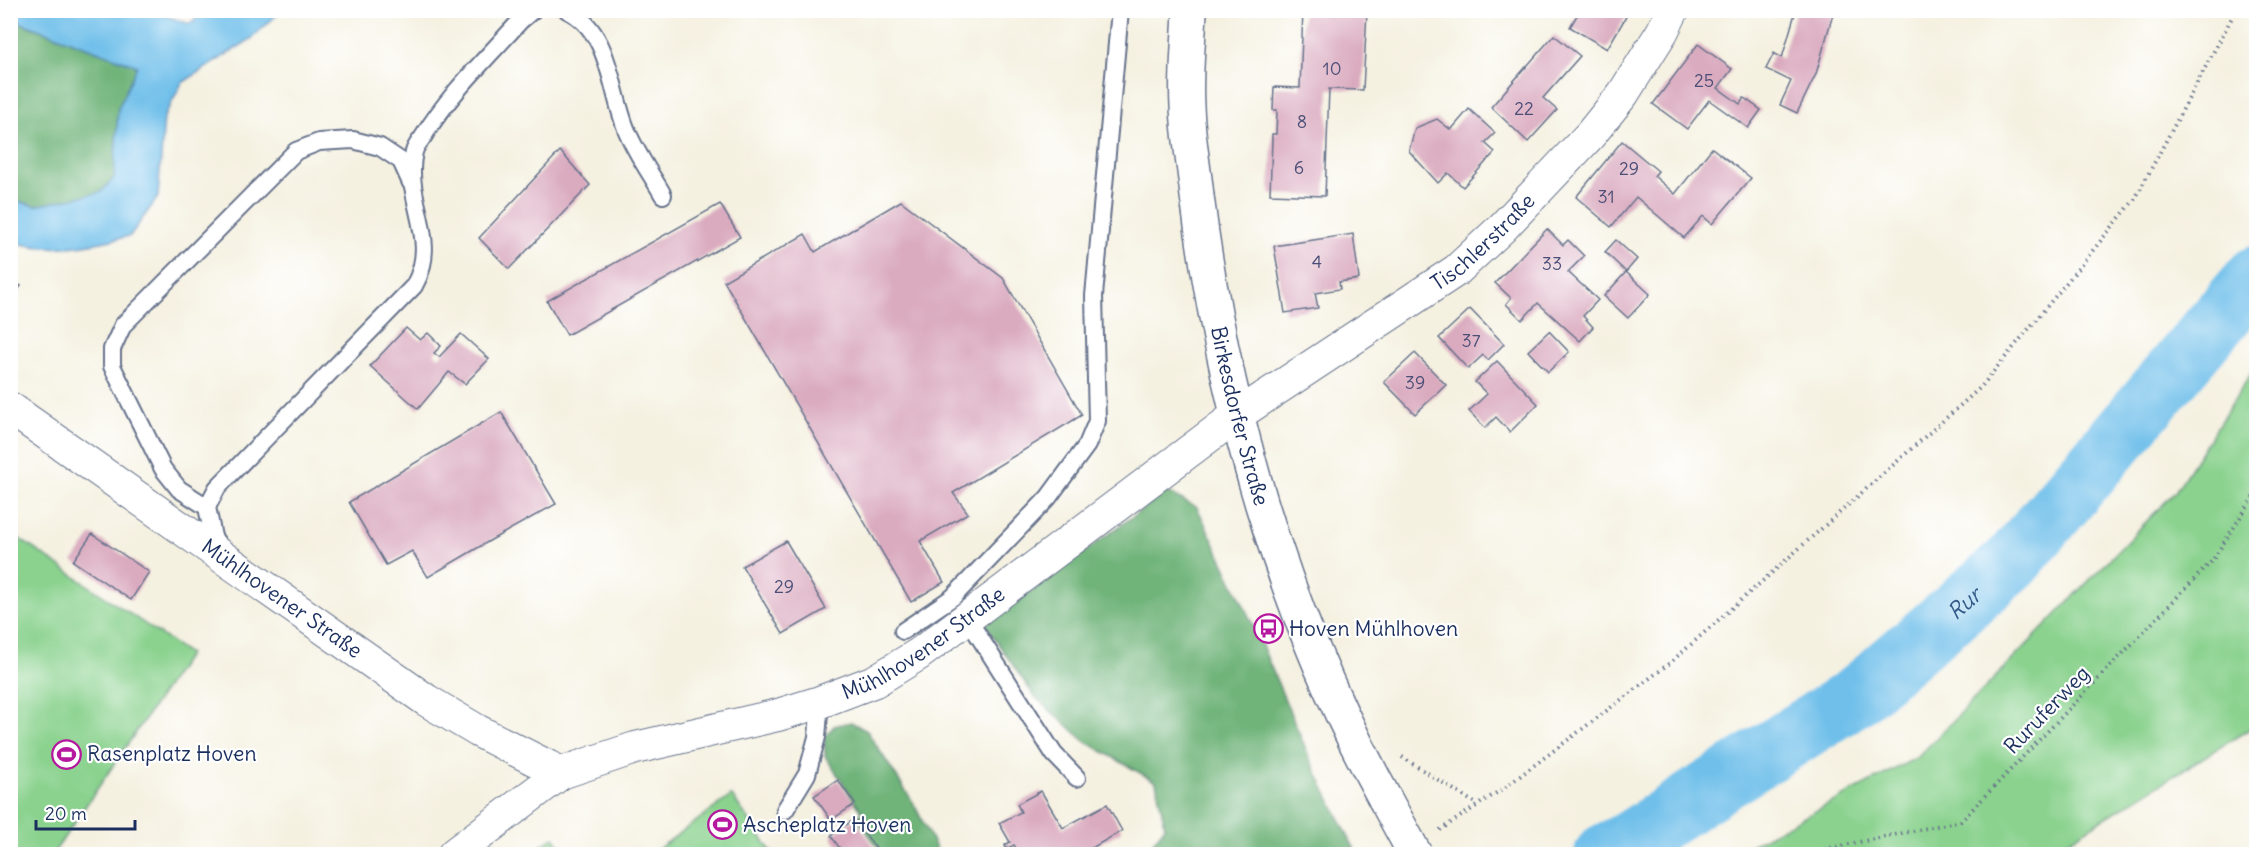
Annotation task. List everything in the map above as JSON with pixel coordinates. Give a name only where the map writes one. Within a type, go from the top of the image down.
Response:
[{"type":"main road","name":"Birkesdorfer Straße","points":[[1190,10],[1188,117],[1205,260],[1236,416],[1283,568],[1310,643],[1360,754],[1385,799],[1423,845]]},
{"type":"street","name":"Tischlerstraße","points":[[1236,416],[1458,270],[1502,228],[1590,135],[1623,93],[1662,32],[1673,10]]},
{"type":"street","name":"Mühlhovener Straße","points":[[10,408],[426,700],[478,731],[561,773]]},
{"type":"street","name":"Mühlhovener Straße","points":[[454,855],[561,773],[635,748],[778,715],[875,681],[920,654],[960,607],[1236,416]]},
{"type":"lane","points":[[412,184],[414,151],[434,118],[520,21],[533,10]]},
{"type":"lane","points":[[567,10],[578,16],[598,40],[608,63],[616,101],[628,133],[663,195]]},
{"type":"lane","points":[[903,632],[960,607],[1048,498],[1087,445],[1097,421],[1094,296],[1120,10]]},
{"type":"lane","points":[[207,507],[180,489],[163,469],[112,366],[112,349],[123,325],[296,151],[319,142],[353,140],[380,147],[400,161],[412,184],[425,239],[422,272],[414,286],[217,488],[207,507],[213,537],[231,563]]},
{"type":"lane","points":[[960,607],[1054,754],[1077,778]]},
{"type":"lane","points":[[785,810],[807,774],[817,737],[820,702]]},
{"type":"path","points":[[1423,845],[1504,788],[1670,663],[1981,387],[2135,199],[2236,10]]},
{"type":"path","name":"Ruruferweg","points":[[1801,855],[1961,821],[2212,561],[2256,493]]},
{"type":"path","points":[[1408,760],[1478,805]]},
{"type":"green space","points":[[10,19],[137,66],[118,109],[114,178],[101,193],[35,206],[11,199]]},
{"type":"green space","points":[[2256,366],[2256,725],[2047,854],[1734,854],[1918,757],[2175,492]]},
{"type":"green space","points":[[1166,492],[1197,507],[1255,629],[1310,759],[1357,854],[1144,854],[1165,827],[1156,782],[1086,742],[1035,697],[985,625]]},
{"type":"green space","name":"Rasenplatz Hoven","points":[[11,533],[189,654],[53,854],[11,854]]},
{"type":"green space","points":[[851,722],[867,731],[913,802],[939,854],[883,854],[857,818],[862,812],[825,756],[824,738],[834,726]]},
{"type":"green space","name":"Ascheplatz Hoven","points":[[731,796],[773,854],[651,854]]},
{"type":"green space","points":[[554,837],[566,854],[529,854]]},
{"type":"water","points":[[11,10],[151,11],[190,24],[206,11],[281,11],[251,39],[182,83],[164,117],[158,197],[130,236],[55,248],[11,241],[11,199],[35,206],[101,192],[114,178],[118,109],[137,66],[11,19]]},
{"type":"building","points":[[1303,10],[1367,10],[1363,90],[1329,89],[1325,196],[1270,194],[1272,134],[1276,134],[1277,110],[1273,110],[1274,87],[1300,88]]},
{"type":"building","points":[[1580,10],[1630,10],[1607,49],[1570,27]]},
{"type":"building","points":[[1796,10],[1823,10],[1833,14],[1816,74],[1797,113],[1780,105],[1791,81],[1766,69],[1774,53],[1782,58]]},
{"type":"building","points":[[1554,35],[1580,56],[1543,98],[1557,110],[1528,142],[1491,107]]},
{"type":"building","points":[[1698,44],[1732,69],[1718,88],[1740,104],[1744,98],[1761,110],[1748,128],[1709,100],[1687,129],[1653,104]]},
{"type":"building","points":[[1469,109],[1495,133],[1485,143],[1495,152],[1463,187],[1448,173],[1438,183],[1409,151],[1415,128],[1437,119],[1451,130]]},
{"type":"building","points":[[1622,141],[1658,171],[1654,176],[1675,194],[1712,148],[1751,178],[1712,224],[1703,216],[1684,238],[1636,197],[1611,227],[1576,197]]},
{"type":"building","points":[[560,151],[590,185],[509,269],[479,238]]},
{"type":"building","points":[[901,201],[1003,278],[1082,415],[953,493],[968,513],[920,541],[944,582],[911,602],[724,281],[805,234],[815,252]]},
{"type":"building","points":[[720,204],[740,237],[567,335],[547,301]]},
{"type":"building","points":[[1547,229],[1563,245],[1568,240],[1584,256],[1568,272],[1598,300],[1583,316],[1593,327],[1580,341],[1538,303],[1522,320],[1506,304],[1511,298],[1495,283]]},
{"type":"building","points":[[1353,234],[1359,279],[1339,282],[1340,289],[1315,293],[1318,308],[1285,313],[1274,246]]},
{"type":"building","points":[[1616,240],[1637,259],[1626,272],[1605,252]]},
{"type":"building","points":[[1626,272],[1650,294],[1628,318],[1604,296]]},
{"type":"building","points":[[10,279],[21,286],[10,301]]},
{"type":"building","points":[[1470,309],[1504,344],[1488,360],[1483,355],[1468,369],[1439,338]]},
{"type":"building","points":[[406,328],[420,340],[428,333],[441,346],[434,353],[439,357],[461,334],[489,359],[465,384],[449,372],[418,409],[370,366]]},
{"type":"building","points":[[1549,331],[1569,352],[1548,372],[1528,351]]},
{"type":"building","points":[[1415,353],[1446,385],[1415,414],[1384,382]]},
{"type":"building","points":[[1497,361],[1538,404],[1510,432],[1496,417],[1485,428],[1469,411],[1487,394],[1475,382]]},
{"type":"building","points":[[501,412],[556,504],[428,577],[412,551],[386,565],[349,502]]},
{"type":"building","points":[[92,534],[149,572],[131,600],[73,561]]},
{"type":"building","points":[[786,541],[826,609],[783,634],[742,566]]},
{"type":"building","points":[[838,780],[855,804],[831,820],[814,796]]},
{"type":"building","points":[[1041,791],[1063,828],[1107,804],[1122,831],[1081,854],[1020,854],[1014,845],[1006,849],[1005,845],[1010,842],[999,823],[1021,812],[1017,804]]},
{"type":"building","points":[[854,819],[880,854],[844,854],[831,836]]},
{"type":"waterway","name":"Rur","points":[[1604,854],[1631,840],[1856,696],[2011,563],[2256,276]]},
{"type":"place","name":"Hoven Mühlhoven","points":[[1268,629]]},
{"type":"place","name":"Rasenplatz Hoven","points":[[66,754]]},
{"type":"place","name":"Ascheplatz Hoven","points":[[722,825]]}]
